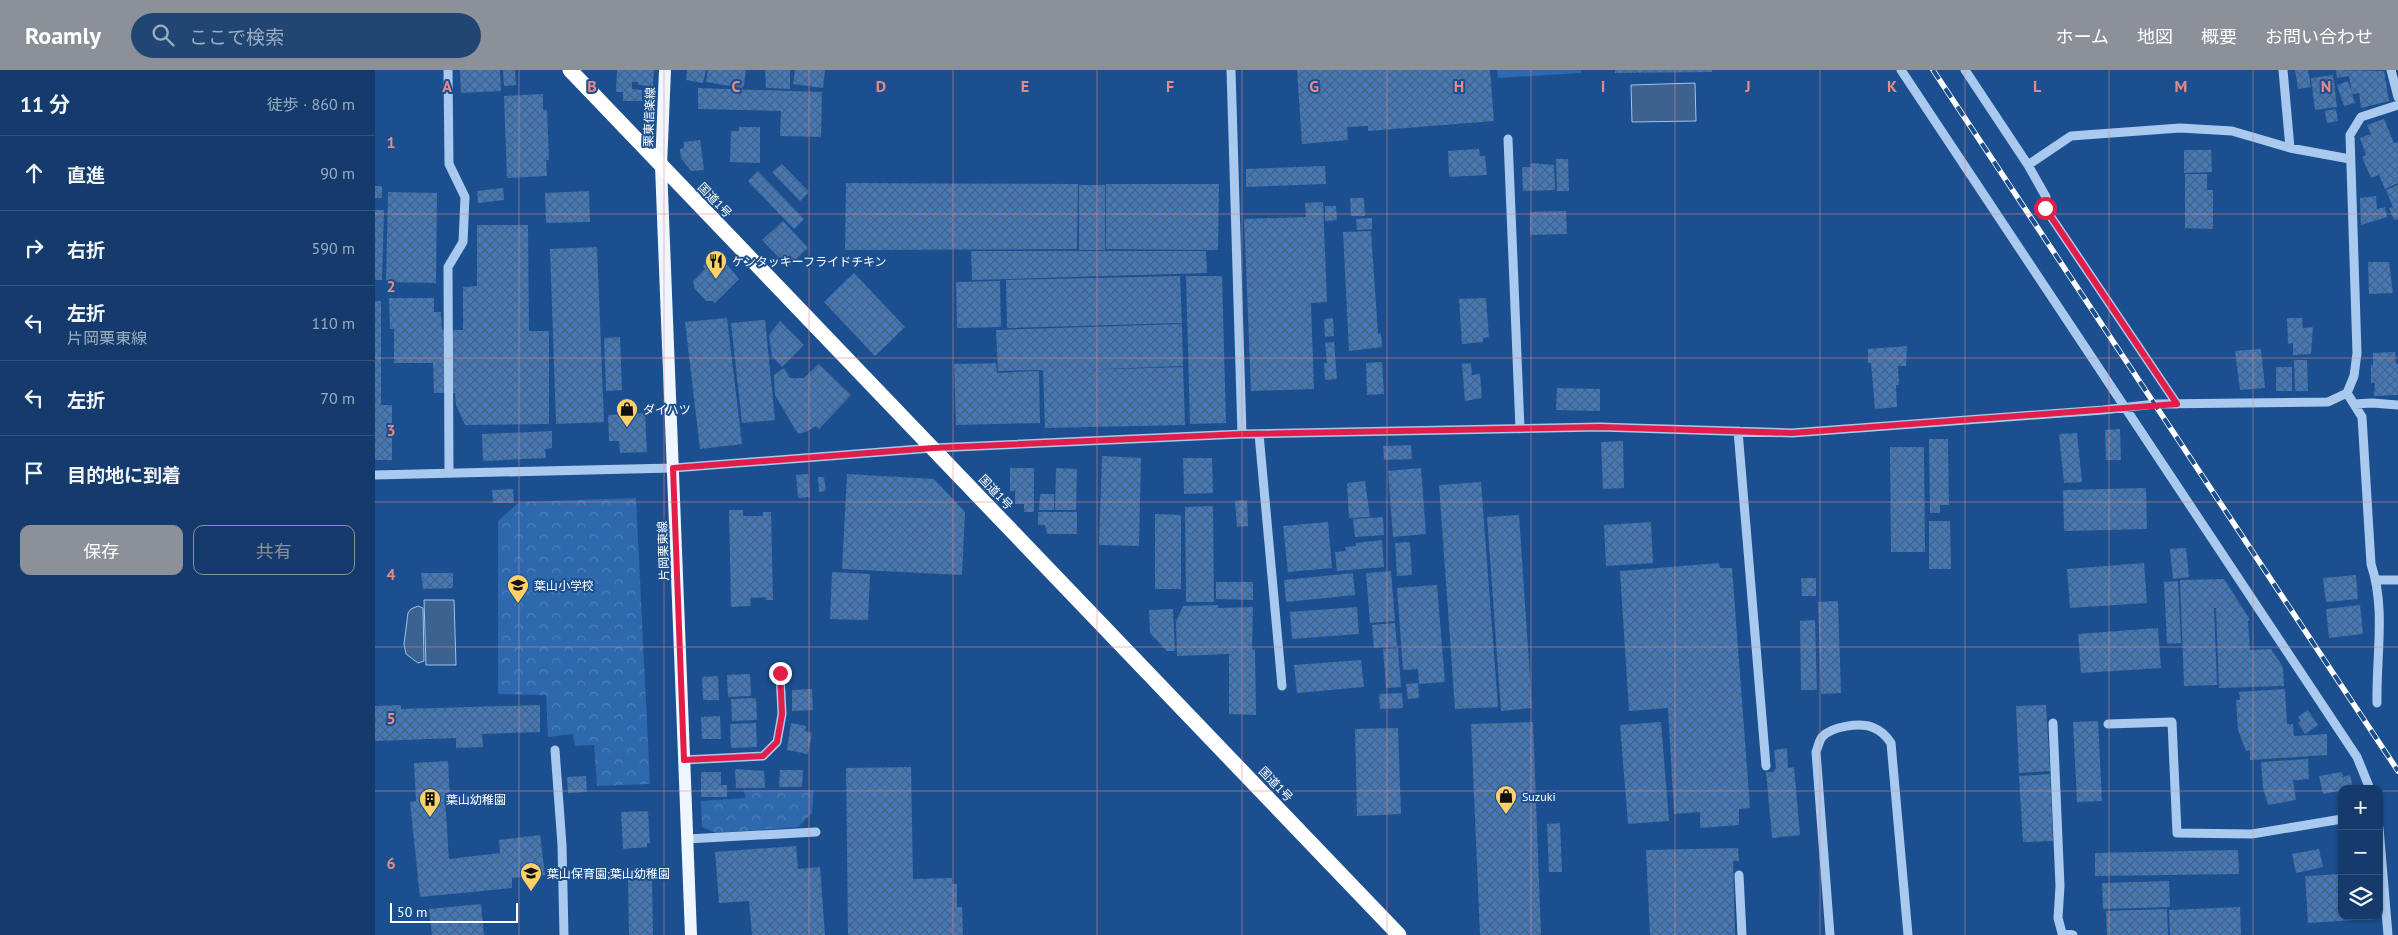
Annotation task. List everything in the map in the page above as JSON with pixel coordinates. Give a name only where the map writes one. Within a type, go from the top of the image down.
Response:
[{"type":"highway","name":"国道1号","points":[[570,70],[1399,935]]},
{"type":"main road","name":"栗東信楽線","points":[[661,166],[665,70]]},
{"type":"main road","name":"片岡栗東線","points":[[661,166],[691,935]]},
{"type":"street","points":[[448,70],[449,164],[465,196],[463,242],[448,267],[449,472]]},
{"type":"street","points":[[1231,70],[1242,434]]},
{"type":"street","points":[[1901,70],[2357,758],[2368,785]]},
{"type":"street","points":[[1965,70],[2028,165],[2046,197],[2045,208],[2177,404]]},
{"type":"street","points":[[2283,70],[2290,148]]},
{"type":"street","points":[[2391,70],[2398,97]]},
{"type":"street","points":[[375,475],[673,468],[933,448],[1242,434],[1600,427],[1792,433],[2125,408],[2155,404],[2328,402],[2347,393],[2354,376],[2357,353],[2350,136],[2361,117],[2398,105]]},
{"type":"street","points":[[2028,165],[2071,136],[2181,128],[2232,131],[2290,148],[2350,159]]},
{"type":"street","points":[[1508,139],[1520,428]]},
{"type":"street","points":[[2347,393],[2361,417],[2371,564],[2377,580],[2380,629],[2377,703]]},
{"type":"street","points":[[2354,404],[2398,405]]},
{"type":"street","points":[[1738,431],[1766,766]]},
{"type":"street","points":[[1259,434],[1282,686]]},
{"type":"street","points":[[2377,580],[2398,580]]},
{"type":"street","points":[[684,760],[763,756],[777,742],[782,714],[780,673]]},
{"type":"street","points":[[2108,724],[2172,722],[2177,833],[2252,834],[2338,820]]},
{"type":"street","points":[[2053,723],[2060,886],[2058,918],[2062,933],[2073,935]]},
{"type":"street","points":[[1830,935],[1816,752],[1821,738],[1830,731],[1837,728],[1868,726],[1885,735],[1891,743],[1908,935]]},
{"type":"street","points":[[555,750],[562,845],[564,935]]},
{"type":"street","points":[[2379,830],[2388,935]]},
{"type":"street","points":[[687,839],[816,832]]},
{"type":"street","points":[[1739,874],[1742,935]]},
{"type":"green space","points":[[1497,70],[1581,70],[1581,73],[1498,78]]},
{"type":"green space","points":[[636,498],[650,784],[597,786],[594,745],[575,746],[573,734],[548,737],[546,695],[498,694],[498,521],[519,502]]},
{"type":"green space","points":[[744,790],[814,790],[812,813],[798,827],[716,833],[702,827],[701,801],[745,798]]},
{"type":"shaded area","points":[[1695,83],[1696,121],[1632,122],[1631,85]]},
{"type":"shaded area","points":[[424,600],[454,600],[456,665],[426,665]]},
{"type":"shaded area","points":[[418,606],[423,608],[424,661],[418,663],[406,654],[404,644],[408,613],[411,609]]},
{"type":"building","points":[[460,70],[500,70],[501,91],[461,93]]},
{"type":"building","points":[[503,70],[515,70],[516,85],[504,86]]},
{"type":"building","points":[[617,70],[654,70],[653,86],[638,85],[638,82],[632,82],[632,89],[642,90],[642,101],[623,101],[623,92],[616,92]]},
{"type":"building","points":[[687,70],[706,70],[703,83],[686,80]]},
{"type":"building","points":[[708,70],[746,70],[744,85],[742,88],[706,82]]},
{"type":"building","points":[[765,70],[790,70],[790,89],[766,88]]},
{"type":"building","points":[[795,70],[825,70],[823,88],[793,84]]},
{"type":"building","points":[[1297,70],[1490,70],[1494,121],[1368,131],[1368,126],[1347,127],[1348,140],[1302,144]]},
{"type":"building","points":[[1615,70],[1712,70],[1712,72],[1615,73]]},
{"type":"building","points":[[2295,70],[2308,70],[2311,87],[2298,89]]},
{"type":"building","points":[[2336,70],[2384,71],[2389,101],[2361,108],[2359,93],[2352,94],[2349,76],[2337,78]]},
{"type":"building","points":[[2333,75],[2337,107],[2315,110],[2311,78]]},
{"type":"building","points":[[2348,81],[2355,103],[2344,106],[2337,85]]},
{"type":"building","points":[[698,88],[822,92],[821,137],[780,136],[781,111],[698,109]]},
{"type":"building","points":[[543,94],[543,110],[547,110],[549,160],[546,160],[547,176],[507,178],[504,96]]},
{"type":"building","points":[[2336,109],[2338,121],[2327,123],[2325,111]]},
{"type":"building","points":[[2384,119],[2394,143],[2398,142],[2398,183],[2385,189],[2379,175],[2371,178],[2362,157],[2366,155],[2360,138],[2371,134],[2367,125]]},
{"type":"building","points":[[739,127],[760,127],[760,163],[730,162],[731,131],[739,131]]},
{"type":"building","points":[[700,140],[704,170],[691,171],[681,158],[680,149],[684,148],[684,142]]},
{"type":"building","points":[[1479,149],[1480,156],[1485,156],[1487,175],[1449,177],[1448,151]]},
{"type":"building","points":[[2184,150],[2211,150],[2212,172],[2184,173]]},
{"type":"building","points":[[1556,159],[1568,159],[1569,191],[1557,191]]},
{"type":"building","points":[[1531,163],[1554,165],[1555,190],[1523,191],[1522,167],[1531,167]]},
{"type":"building","points":[[782,164],[809,192],[800,201],[772,172]]},
{"type":"building","points":[[1325,166],[1326,184],[1246,187],[1246,169]]},
{"type":"building","points":[[758,171],[804,219],[794,229],[748,181]]},
{"type":"building","points":[[2185,174],[2207,174],[2207,190],[2213,190],[2213,229],[2185,228]]},
{"type":"building","points":[[846,183],[1078,184],[1077,249],[845,250]]},
{"type":"building","points":[[1106,184],[1219,184],[1218,250],[1106,249]]},
{"type":"building","points":[[1079,185],[1105,185],[1105,250],[1079,250]]},
{"type":"building","points":[[2398,185],[2398,219],[2394,220],[2389,208],[2393,207],[2386,190]]},
{"type":"building","points":[[375,186],[382,186],[382,198],[375,198]]},
{"type":"building","points":[[503,188],[504,200],[478,203],[477,191]]},
{"type":"building","points":[[589,191],[590,222],[546,223],[545,193]]},
{"type":"building","points":[[388,192],[437,193],[436,283],[386,282]]},
{"type":"building","points":[[2376,196],[2377,209],[2385,207],[2387,217],[2361,225],[2360,198]]},
{"type":"building","points":[[1350,198],[1364,198],[1365,216],[1351,216]]},
{"type":"building","points":[[1323,202],[1327,302],[1311,303],[1314,389],[1251,391],[1244,219],[1306,217],[1305,203]]},
{"type":"building","points":[[1325,206],[1336,206],[1337,220],[1325,221]]},
{"type":"building","points":[[375,210],[384,210],[382,280],[375,280]]},
{"type":"building","points":[[1566,211],[1567,234],[1530,235],[1530,212]]},
{"type":"building","points":[[1372,218],[1372,229],[1357,230],[1356,219]]},
{"type":"building","points":[[783,221],[808,248],[788,267],[762,240]]},
{"type":"building","points":[[477,225],[528,225],[529,331],[549,331],[549,424],[465,425],[456,405],[455,393],[434,393],[433,363],[394,363],[394,329],[390,329],[389,298],[434,298],[434,312],[441,312],[442,330],[463,330],[463,287],[477,286]]},
{"type":"building","points":[[1371,231],[1378,334],[1381,333],[1382,347],[1349,351],[1343,232]]},
{"type":"building","points":[[597,247],[604,422],[556,424],[550,249]]},
{"type":"building","points":[[971,251],[1206,251],[1207,273],[972,280]]},
{"type":"building","name":"ケンタッキーフライドチキン","points":[[716,256],[723,263],[724,261],[739,279],[715,303],[706,301],[695,289],[693,281],[705,269],[703,266]]},
{"type":"building","points":[[2368,262],[2389,262],[2393,293],[2369,294]]},
{"type":"building","points":[[854,273],[905,327],[875,356],[824,302]]},
{"type":"building","points":[[1180,276],[1182,323],[1007,328],[1006,280]]},
{"type":"building","points":[[1186,276],[1222,276],[1226,423],[1190,424]]},
{"type":"building","points":[[1000,281],[1001,327],[957,328],[956,282]]},
{"type":"building","points":[[1486,298],[1489,337],[1483,338],[1483,342],[1462,344],[1459,299]]},
{"type":"building","points":[[375,301],[381,301],[381,405],[392,405],[392,460],[375,460]]},
{"type":"building","points":[[727,318],[742,444],[700,449],[685,322]]},
{"type":"building","points":[[1333,318],[1334,336],[1325,337],[1324,319]]},
{"type":"building","points":[[2287,318],[2302,318],[2303,328],[2313,327],[2311,354],[2293,355],[2293,343],[2288,344]]},
{"type":"building","points":[[765,320],[775,420],[742,423],[731,323]]},
{"type":"building","points":[[780,321],[804,345],[782,367],[772,356],[769,335]]},
{"type":"building","points":[[1182,324],[1183,366],[1079,370],[1183,367],[1185,425],[1045,428],[1043,370],[998,371],[996,330]]},
{"type":"building","name":"ダイハツ","points":[[620,337],[622,390],[606,391],[604,338]]},
{"type":"building","points":[[1334,342],[1337,379],[1325,380],[1324,363],[1327,363],[1325,343]]},
{"type":"building","points":[[1907,346],[1906,366],[1898,366],[1899,385],[1896,385],[1897,407],[1875,409],[1871,363],[1868,363],[1868,349]]},
{"type":"building","points":[[2261,349],[2265,388],[2240,390],[2235,351]]},
{"type":"building","points":[[2395,352],[2396,364],[2398,364],[2398,395],[2374,396],[2375,383],[2371,383],[2373,353]]},
{"type":"building","points":[[2294,360],[2307,360],[2308,391],[2295,391]]},
{"type":"building","points":[[1382,362],[1384,394],[1367,395],[1366,363]]},
{"type":"building","points":[[996,363],[997,373],[1039,371],[1040,423],[956,425],[954,364]]},
{"type":"building","points":[[1471,363],[1472,375],[1480,374],[1482,398],[1465,401],[1462,364]]},
{"type":"building","points":[[819,364],[851,395],[819,429],[816,426],[798,434],[775,395],[774,375],[784,368],[790,378],[804,378]]},
{"type":"building","points":[[2276,367],[2292,367],[2292,391],[2276,391]]},
{"type":"building","points":[[1557,388],[1600,389],[1600,411],[1556,410]]},
{"type":"building","name":"ダイハツ","points":[[645,413],[647,452],[620,453],[619,441],[609,441],[608,415]]},
{"type":"building","points":[[2120,429],[2121,460],[2106,460],[2105,430]]},
{"type":"building","points":[[552,431],[552,448],[545,449],[546,458],[483,461],[482,434]]},
{"type":"building","points":[[2077,433],[2082,482],[2064,483],[2059,434]]},
{"type":"building","points":[[1929,439],[1948,439],[1949,505],[1940,505],[1940,513],[1930,513]]},
{"type":"building","points":[[1623,441],[1624,488],[1603,489],[1601,442]]},
{"type":"building","points":[[1411,445],[1412,459],[1384,460],[1383,446]]},
{"type":"building","points":[[1890,447],[1924,447],[1925,552],[1891,552]]},
{"type":"building","points":[[1102,456],[1141,458],[1139,546],[1099,545]]},
{"type":"building","points":[[1183,458],[1212,458],[1213,493],[1184,494]]},
{"type":"building","points":[[1010,468],[1034,468],[1034,512],[1024,512],[1024,504],[1015,504],[1015,491],[1010,491]]},
{"type":"building","points":[[1056,468],[1077,469],[1076,510],[1055,510]]},
{"type":"building","points":[[1421,468],[1426,534],[1393,537],[1388,471]]},
{"type":"building","points":[[808,474],[810,497],[798,498],[796,475]]},
{"type":"building","points":[[847,474],[934,479],[965,512],[962,575],[842,569]]},
{"type":"building","points":[[818,477],[824,477],[826,491],[819,492]]},
{"type":"building","points":[[1365,481],[1370,517],[1349,518],[1347,483]]},
{"type":"building","points":[[1481,482],[1498,707],[1455,709],[1439,485]]},
{"type":"building","points":[[2146,488],[2147,529],[2064,531],[2063,490]]},
{"type":"building","points":[[513,489],[514,503],[493,503],[492,490]]},
{"type":"building","points":[[1040,494],[1054,494],[1054,510],[1039,510]]},
{"type":"building","points":[[1247,500],[1248,526],[1237,527],[1235,501]]},
{"type":"building","points":[[1213,506],[1214,602],[1186,602],[1185,507]]},
{"type":"building","points":[[729,510],[743,510],[743,516],[763,516],[763,512],[771,512],[773,600],[766,600],[766,597],[750,598],[751,606],[731,607]]},
{"type":"building","points":[[1038,512],[1077,512],[1077,534],[1047,534],[1045,525],[1038,525]]},
{"type":"building","points":[[1155,514],[1181,515],[1181,589],[1155,589]]},
{"type":"building","points":[[1519,515],[1532,708],[1501,711],[1487,517]]},
{"type":"building","points":[[1383,517],[1384,535],[1355,537],[1353,519]]},
{"type":"building","points":[[1929,521],[1950,521],[1951,569],[1929,569]]},
{"type":"building","points":[[1328,522],[1332,568],[1288,572],[1283,526]]},
{"type":"building","points":[[1651,522],[1653,563],[1606,566],[1604,525]]},
{"type":"building","points":[[1382,540],[1384,567],[1337,571],[1335,552],[1346,551],[1345,547],[1356,546],[1356,543]]},
{"type":"building","points":[[1410,542],[1412,575],[1397,576],[1395,543]]},
{"type":"building","points":[[2186,548],[2189,577],[2173,579],[2170,549]]},
{"type":"building","points":[[1719,563],[1720,568],[1732,568],[1750,808],[1739,809],[1739,825],[1700,828],[1700,812],[1674,814],[1668,708],[1629,711],[1620,571]]},
{"type":"building","points":[[2144,563],[2147,603],[2070,608],[2067,569]]},
{"type":"building","points":[[1391,571],[1395,621],[1370,623],[1366,573]]},
{"type":"building","points":[[832,572],[870,574],[868,620],[830,619]]},
{"type":"building","points":[[421,573],[453,573],[453,588],[423,589]]},
{"type":"building","points":[[1353,573],[1355,595],[1286,602],[1284,580]]},
{"type":"building","points":[[2356,575],[2358,599],[2326,602],[2323,578]]},
{"type":"building","points":[[1801,578],[1816,578],[1816,596],[1802,596]]},
{"type":"building","points":[[2224,579],[2250,620],[2248,621],[2250,650],[2271,649],[2283,667],[2284,686],[2219,688],[2216,608],[2214,608],[2217,685],[2184,686],[2180,580]]},
{"type":"building","points":[[2178,581],[2181,643],[2167,644],[2164,582]]},
{"type":"building","points":[[1216,582],[1253,582],[1253,600],[1216,599]]},
{"type":"building","points":[[1437,585],[1445,682],[1419,684],[1418,669],[1403,670],[1397,588]]},
{"type":"building","points":[[1838,601],[1841,693],[1821,694],[1818,602]]},
{"type":"building","points":[[1218,605],[1218,608],[1253,607],[1252,650],[1255,649],[1256,715],[1229,714],[1229,654],[1177,656],[1176,622],[1183,606]]},
{"type":"building","points":[[2360,605],[2363,634],[2329,638],[2326,609]]},
{"type":"building","points":[[1357,607],[1359,634],[1292,639],[1290,612]]},
{"type":"building","points":[[1173,609],[1175,651],[1167,651],[1150,633],[1149,610]]},
{"type":"building","points":[[1815,620],[1817,690],[1801,690],[1800,621]]},
{"type":"building","points":[[1395,623],[1397,646],[1374,648],[1372,625]]},
{"type":"building","points":[[2158,628],[2161,668],[2081,673],[2078,634]]},
{"type":"building","points":[[1398,648],[1401,687],[1386,688],[1383,649]]},
{"type":"building","points":[[1361,660],[1364,687],[1297,693],[1294,665]]},
{"type":"building","points":[[750,674],[751,696],[728,697],[727,675]]},
{"type":"building","points":[[718,676],[719,700],[703,700],[702,677]]},
{"type":"building","points":[[1418,683],[1419,698],[1408,699],[1406,684]]},
{"type":"building","points":[[812,689],[813,710],[792,711],[792,690]]},
{"type":"building","points":[[2285,689],[2287,724],[2293,724],[2294,736],[2327,734],[2327,755],[2250,760],[2250,750],[2246,751],[2238,730],[2236,700],[2240,700],[2239,692]]},
{"type":"building","points":[[1402,693],[1403,708],[1380,709],[1379,694]]},
{"type":"building","points":[[756,698],[757,720],[732,721],[731,699]]},
{"type":"building","points":[[401,705],[401,709],[540,705],[540,732],[482,734],[483,747],[456,748],[456,738],[375,741],[375,706]]},
{"type":"building","points":[[2046,705],[2050,771],[2019,773],[2016,706]]},
{"type":"building","points":[[2308,710],[2318,725],[2305,734],[2298,723],[2301,721],[2298,717]]},
{"type":"building","points":[[720,716],[721,739],[702,739],[701,717]]},
{"type":"building","points":[[2098,721],[2102,801],[2077,802],[2073,722]]},
{"type":"building","name":"Suzuki","points":[[1533,722],[1541,935],[1480,935],[1471,724]]},
{"type":"building","points":[[1661,722],[1669,821],[1628,824],[1620,725]]},
{"type":"building","points":[[756,723],[757,747],[731,748],[730,724]]},
{"type":"building","points":[[791,723],[806,726],[805,731],[812,733],[808,754],[787,750]]},
{"type":"building","points":[[1398,728],[1401,814],[1357,816],[1355,729]]},
{"type":"building","points":[[1787,748],[1788,768],[1794,767],[1800,835],[1772,838],[1766,772],[1773,772],[1776,768],[1774,750]]},
{"type":"building","points":[[2308,759],[2309,779],[2286,781],[2293,781],[2296,800],[2268,805],[2263,788],[2261,762]]},
{"type":"building","name":"葉山幼稚園","points":[[448,761],[450,799],[445,799],[449,859],[500,853],[499,840],[540,835],[545,875],[512,878],[512,888],[420,897],[410,802],[416,801],[414,763]]},
{"type":"building","points":[[911,767],[913,879],[952,878],[952,884],[957,884],[957,907],[962,907],[963,935],[848,935],[846,768]]},
{"type":"building","points":[[735,769],[764,771],[765,788],[736,788]]},
{"type":"building","points":[[780,770],[803,770],[802,787],[779,787]]},
{"type":"building","points":[[701,772],[721,772],[721,785],[727,785],[727,797],[701,797]]},
{"type":"building","points":[[2342,772],[2343,777],[2350,775],[2352,785],[2338,785],[2338,791],[2323,794],[2319,776]]},
{"type":"building","points":[[2050,774],[2053,841],[2023,842],[2019,776]]},
{"type":"building","points":[[586,776],[587,792],[568,793],[567,777]]},
{"type":"building","points":[[648,811],[650,843],[647,843],[647,847],[623,849],[621,812]]},
{"type":"building","points":[[1560,823],[1562,872],[1549,872],[1547,824]]},
{"type":"building","points":[[796,846],[798,869],[820,867],[825,935],[752,935],[749,901],[719,903],[715,852]]},
{"type":"building","points":[[1738,848],[1739,861],[1733,861],[1735,935],[1650,935],[1646,850]]},
{"type":"building","points":[[2319,849],[2323,867],[2296,873],[2292,854]]},
{"type":"building","points":[[2238,850],[2239,874],[2095,876],[2095,853]]},
{"type":"building","points":[[2338,874],[2338,920],[2354,920],[2308,923],[2305,876]]},
{"type":"building","points":[[628,878],[652,878],[653,935],[629,935]]},
{"type":"building","points":[[2169,881],[2170,907],[2103,909],[2102,883]]},
{"type":"building","points":[[481,904],[484,935],[432,935],[429,909]]},
{"type":"building","points":[[2240,907],[2241,935],[2170,935],[2169,910]]},
{"type":"building","points":[[2167,909],[2168,935],[2107,935],[2106,911]]},
{"type":"railway","points":[[1933,70],[2398,771]]},
{"type":"place","name":"ケンタッキーフライドチキン","points":[[716,280]]},
{"type":"place","name":"ダイハツ","points":[[627,428]]},
{"type":"place","name":"葉山小学校","points":[[518,604]]},
{"type":"place","name":"Suzuki","points":[[1506,815]]},
{"type":"place","name":"葉山幼稚園","points":[[430,818]]},
{"type":"place","name":"葉山保育園;葉山幼稚園","points":[[531,892]]},
{"type":"route","points":[[780,673],[782,714],[777,742],[763,756],[684,760],[673,468],[933,448],[1242,434],[1600,427],[1792,433],[2103,410],[2155,404],[2177,404],[2045,208]]}]
